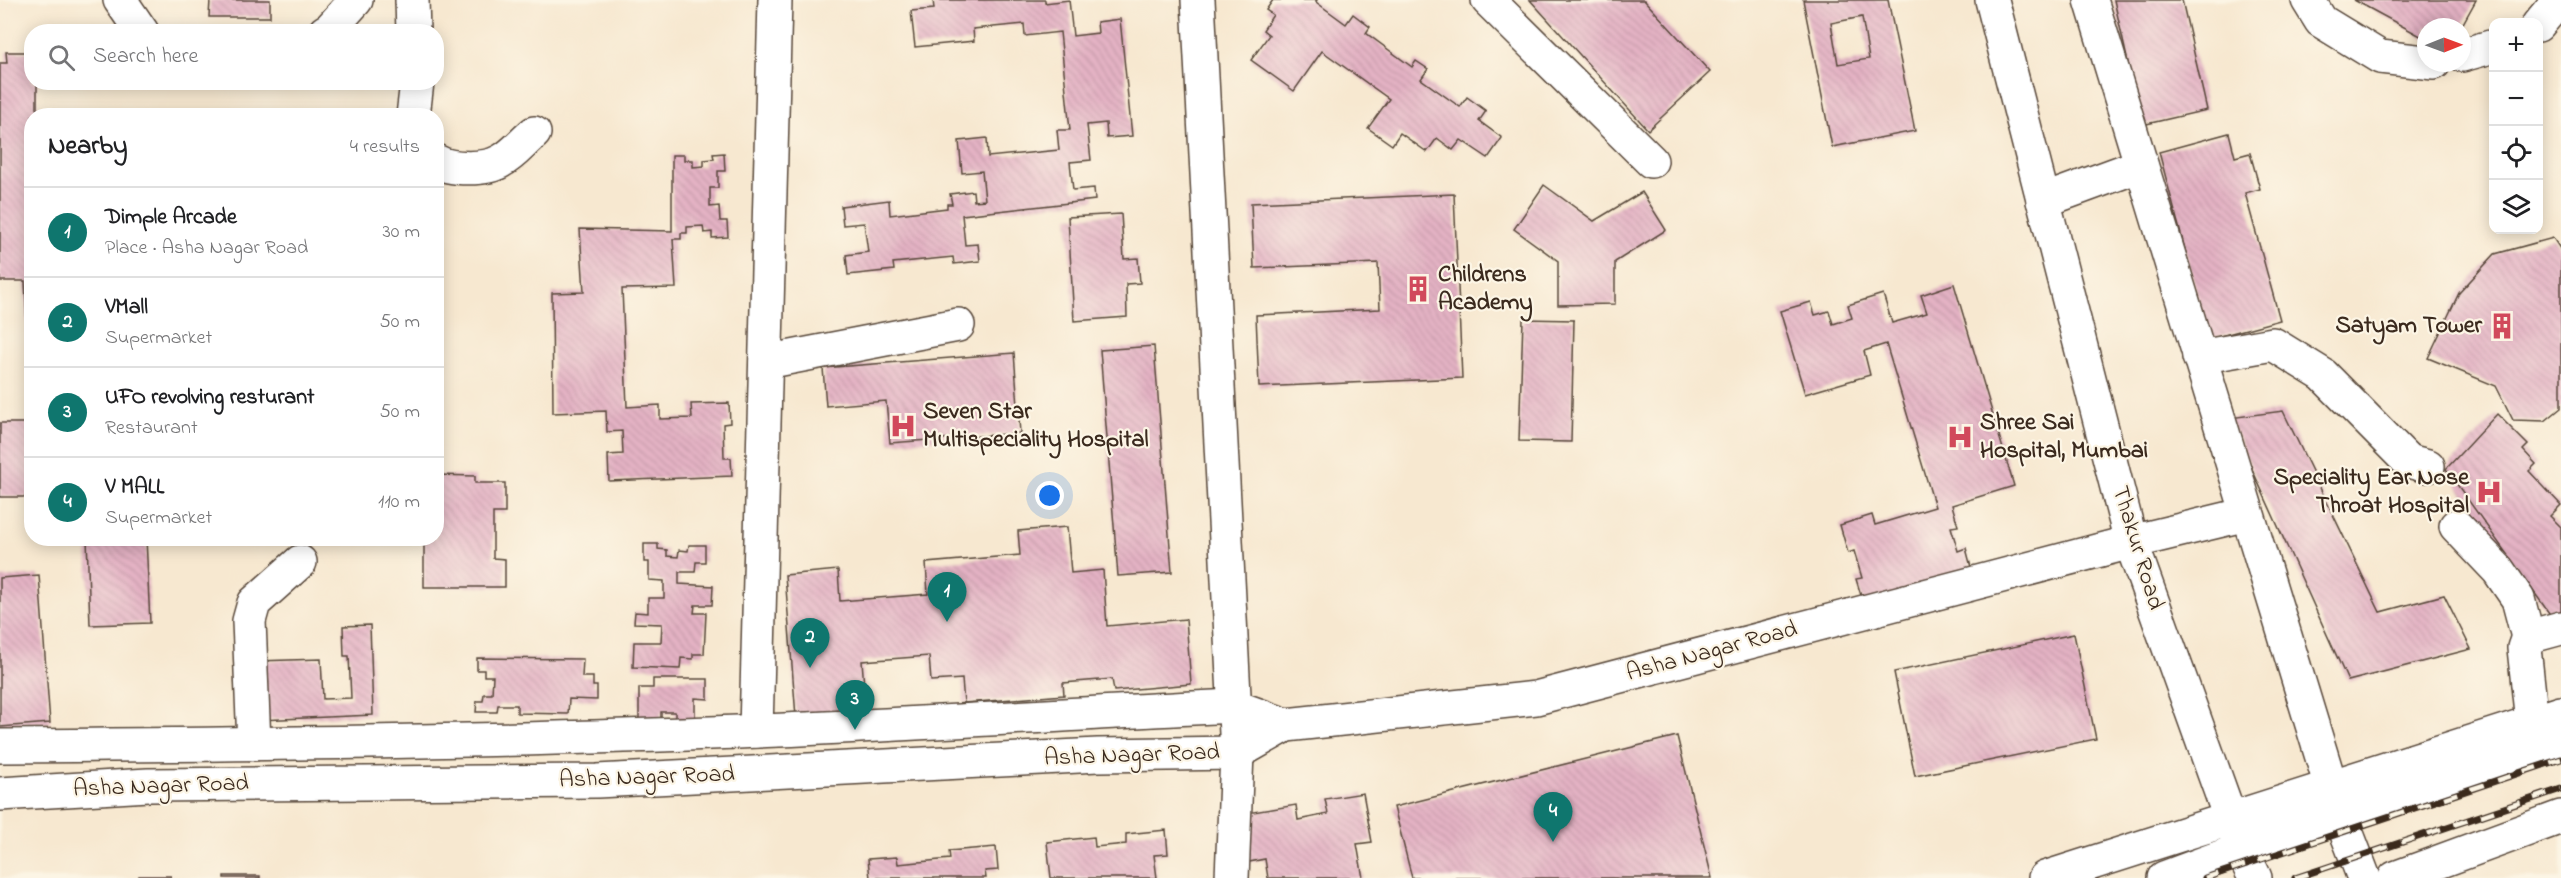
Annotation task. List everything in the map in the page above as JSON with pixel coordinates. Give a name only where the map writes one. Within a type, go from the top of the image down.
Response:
[{"type":"main road","points":[[120,0],[136,24]]},
{"type":"main road","points":[[334,24],[356,0]]},
{"type":"main road","points":[[412,0],[413,24]]},
{"type":"main road","points":[[756,731],[776,0]]},
{"type":"main road","points":[[1198,0],[1237,753],[1232,878]]},
{"type":"main road","points":[[1488,0],[1651,161]]},
{"type":"main road","name":"Thakur Road","points":[[1992,0],[2131,542],[2248,865]]},
{"type":"main road","points":[[2091,0],[2335,800],[2364,878]]},
{"type":"main road","points":[[2308,0],[2321,21],[2380,57],[2417,61]]},
{"type":"main road","points":[[2543,20],[2559,0]]},
{"type":"main road","points":[[2471,52],[2489,46]]},
{"type":"main road","points":[[414,108],[416,90]]},
{"type":"main road","points":[[444,165],[469,168],[500,162],[534,134]]},
{"type":"main road","points":[[2043,201],[2141,165]]},
{"type":"main road","points":[[766,362],[958,325]]},
{"type":"main road","points":[[2199,357],[2273,344],[2323,375],[2408,461],[2428,466]]},
{"type":"main road","name":"Asha Nagar Road","points":[[0,794],[148,785],[597,781],[1098,755],[1237,753],[1286,725],[1536,698],[2131,542],[2247,514]]},
{"type":"main road","points":[[2164,878],[2248,865],[2335,800],[2547,717],[2524,648],[2528,637],[2518,598],[2498,570],[2456,526]]},
{"type":"main road","points":[[254,744],[249,621],[254,603],[300,562]]},
{"type":"main road","points":[[2528,637],[2561,628]]},
{"type":"main road","name":"Asha Nagar Road","points":[[0,746],[254,744],[756,731],[1233,706],[1286,725]]},
{"type":"main road","points":[[2045,878],[2231,820],[2335,800],[2561,739]]},
{"type":"main road","points":[[2395,878],[2561,817]]},
{"type":"building","points":[[210,0],[270,0],[270,17],[209,17]]},
{"type":"building","points":[[933,0],[1045,0],[1045,3],[1069,0],[1073,36],[1098,33],[1097,22],[1120,19],[1132,136],[1107,138],[1106,123],[1087,125],[1091,160],[1070,162],[1073,190],[1094,188],[1095,200],[962,215],[965,245],[978,244],[980,261],[954,264],[953,257],[893,263],[894,270],[848,275],[846,255],[868,252],[864,223],[843,225],[841,206],[889,200],[890,215],[947,208],[947,204],[952,204],[950,194],[973,191],[974,201],[985,200],[982,171],[962,173],[959,141],[987,138],[988,157],[1059,150],[1057,130],[1070,130],[1060,32],[1025,36],[1024,24],[973,29],[974,41],[915,47],[911,11],[934,9]]},
{"type":"building","points":[[1273,0],[1317,0],[1316,2],[1346,24],[1353,14],[1370,27],[1366,33],[1412,67],[1416,61],[1428,69],[1421,79],[1460,107],[1467,97],[1486,111],[1479,121],[1502,138],[1488,158],[1461,140],[1453,150],[1437,138],[1427,152],[1400,133],[1392,145],[1368,128],[1389,99],[1322,51],[1294,91],[1251,60],[1269,35],[1263,30],[1273,15],[1266,10]]},
{"type":"building","points":[[1530,0],[1644,0],[1710,72],[1648,130]]},
{"type":"building","points":[[1803,0],[1888,0],[1915,131],[1832,147]],"holes":[[[1862,17],[1869,59],[1838,64],[1831,23]]]},
{"type":"building","points":[[2114,0],[2182,0],[2207,110],[2142,125]]},
{"type":"building","points":[[2354,0],[2476,0],[2466,18],[2417,18],[2417,34]]},
{"type":"building","points":[[6,52],[24,52],[24,90],[37,90],[37,108],[24,108],[24,281],[0,281],[0,63],[7,63]]},
{"type":"building","points":[[2229,133],[2235,157],[2250,153],[2260,189],[2245,193],[2280,320],[2209,339],[2159,152]]},
{"type":"building","points":[[724,153],[725,171],[718,171],[718,188],[710,188],[710,207],[719,206],[720,221],[727,221],[728,237],[712,238],[712,232],[704,233],[703,226],[687,227],[687,233],[681,233],[681,239],[673,239],[676,288],[622,289],[627,407],[660,405],[660,419],[692,418],[691,404],[729,403],[730,423],[723,424],[724,458],[731,458],[732,476],[609,481],[608,455],[623,454],[622,431],[607,432],[606,411],[553,413],[552,293],[584,292],[580,229],[672,231],[672,155],[684,155],[684,160],[693,160],[693,167],[704,166],[704,160],[714,159],[713,154]]},
{"type":"building","points":[[1544,185],[1594,221],[1642,192],[1666,230],[1615,262],[1615,304],[1558,305],[1558,261],[1514,229]]},
{"type":"building","name":"Childrens Academy","points":[[1454,194],[1462,378],[1259,387],[1256,315],[1380,309],[1378,263],[1254,268],[1251,203]]},
{"type":"building","points":[[1121,214],[1124,259],[1138,258],[1140,283],[1126,284],[1127,317],[1074,321],[1068,217]]},
{"type":"building","name":"Satyam Tower","points":[[2553,238],[2561,250],[2561,408],[2545,421],[2513,420],[2496,386],[2428,358],[2459,293],[2495,254]]},
{"type":"building","points":[[1954,284],[2014,486],[1952,505],[1958,526],[1951,527],[1958,551],[1966,548],[1972,571],[1864,605],[1856,579],[1862,578],[1854,551],[1848,553],[1840,525],[1872,515],[1875,525],[1935,507],[1886,344],[1864,351],[1870,375],[1805,394],[1780,311],[1811,302],[1815,315],[1829,311],[1833,324],[1852,318],[1848,305],[1883,294],[1892,323],[1927,313],[1921,295]]},
{"type":"building","points":[[1523,319],[1574,320],[1571,442],[1519,441]]},
{"type":"building","points":[[1154,346],[1172,572],[1118,576],[1100,350]]},
{"type":"building","points":[[1014,353],[1020,433],[890,443],[886,401],[826,406],[823,368]]},
{"type":"building","points":[[2283,411],[2380,612],[2444,595],[2471,649],[2348,681],[2229,418]]},
{"type":"building","points":[[2497,414],[2528,445],[2523,450],[2536,464],[2529,471],[2561,505],[2550,516],[2561,527],[2561,616],[2554,620],[2446,469]]},
{"type":"building","points":[[0,423],[24,423],[24,497],[0,497]]},
{"type":"building","points":[[444,475],[475,476],[475,483],[505,483],[505,513],[493,513],[493,558],[505,559],[505,587],[424,587],[424,546],[444,546]]},
{"type":"building","points":[[1067,527],[1071,573],[1103,570],[1107,626],[1186,619],[1191,684],[1114,691],[1112,679],[1063,683],[1064,695],[964,703],[962,679],[931,681],[929,656],[862,661],[866,711],[796,717],[785,575],[838,570],[840,601],[928,594],[926,563],[1020,555],[1018,531]]},
{"type":"building","points":[[644,544],[658,544],[658,549],[667,550],[667,556],[678,557],[679,550],[688,551],[689,545],[705,545],[705,562],[696,562],[695,572],[679,572],[679,584],[713,586],[712,605],[695,605],[694,613],[706,613],[704,654],[693,654],[693,659],[681,658],[680,669],[633,667],[634,642],[661,642],[662,624],[634,623],[635,612],[648,613],[648,598],[664,598],[664,581],[649,580],[649,562],[644,562]]},
{"type":"building","points":[[87,546],[146,546],[150,623],[90,625]]},
{"type":"building","points":[[39,575],[50,723],[0,727],[0,578]]},
{"type":"building","points":[[370,625],[373,715],[259,720],[257,661],[321,659],[323,699],[351,698],[349,656],[344,656],[343,626]]},
{"type":"building","points":[[2074,634],[2096,739],[1915,776],[1894,672]]},
{"type":"building","points":[[477,658],[583,659],[582,677],[593,677],[593,686],[597,686],[597,700],[569,699],[568,714],[517,713],[517,705],[498,705],[497,712],[476,712],[477,701],[483,701],[484,694],[492,694],[493,676],[484,676],[484,670],[477,670]]},
{"type":"building","points":[[653,679],[708,679],[708,699],[695,698],[695,725],[675,721],[675,712],[661,712],[661,721],[639,726],[639,688],[653,688]]},
{"type":"building","points":[[1677,736],[1712,878],[1412,878],[1394,807]]},
{"type":"building","points":[[1363,793],[1372,842],[1357,844],[1363,878],[1268,878],[1265,859],[1249,862],[1241,814],[1296,805],[1298,820],[1328,814],[1325,799]]},
{"type":"building","points":[[1166,830],[1168,854],[1154,855],[1157,878],[1051,878],[1047,842],[1094,837],[1095,847],[1126,844],[1126,834]]},
{"type":"building","points":[[996,847],[998,870],[985,871],[986,878],[870,878],[868,859],[897,857],[898,864],[950,859],[949,851]]},
{"type":"building","points":[[139,876],[171,876],[171,878],[139,878]]},
{"type":"building","points":[[224,876],[260,876],[260,878],[224,878]]},
{"type":"railway","points":[[2205,878],[2561,759]]},
{"type":"railway","points":[[2295,878],[2561,789]]},
{"type":"place","name":"Childrens Academy","points":[[1418,289]]},
{"type":"place","name":"Satyam Tower","points":[[2502,326]]},
{"type":"place","name":"Seven Star Multispeciality Hospital","points":[[903,426]]},
{"type":"place","name":"Shree Sai Hospital, Mumbai","points":[[1960,437]]},
{"type":"place","name":"Speciality Ear Nose Throat Hospital","points":[[2489,492]]},
{"type":"place","name":"Dimple Arcade","points":[[947,622]]},
{"type":"place","name":"VMall","points":[[810,668]]},
{"type":"place","name":"UFO revolving resturant","points":[[855,730]]},
{"type":"place","name":"V MALL","points":[[1553,842]]}]
